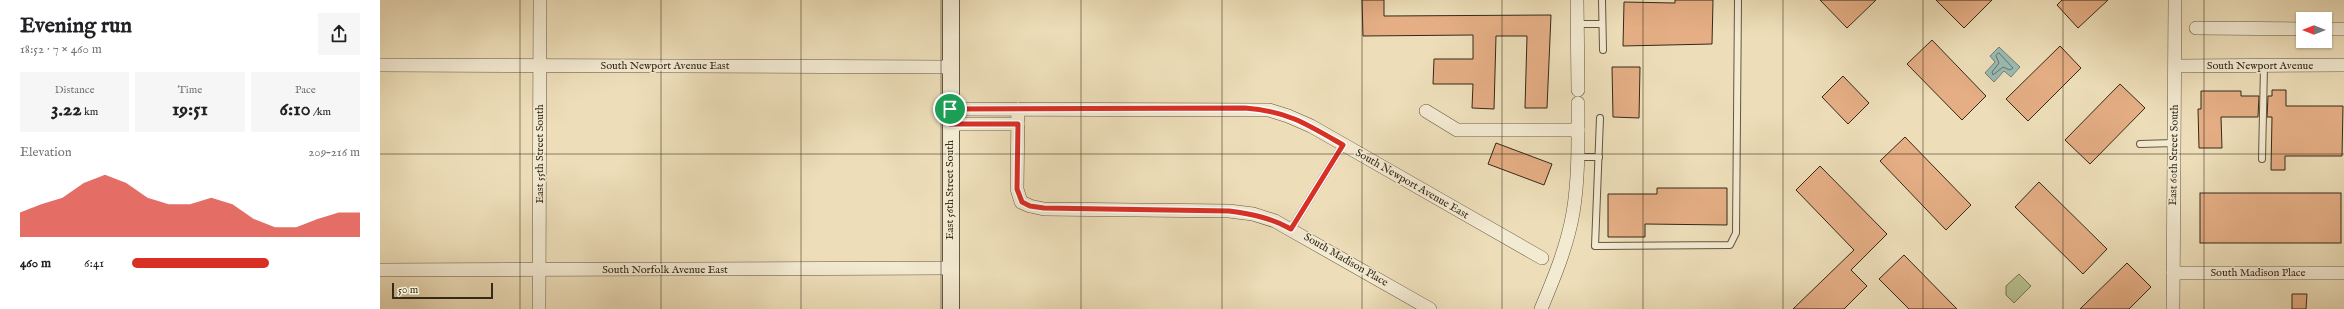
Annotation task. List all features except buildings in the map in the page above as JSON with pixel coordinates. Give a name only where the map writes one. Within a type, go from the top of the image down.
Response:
[{"type":"street","name":"East 55th Street South","points":[[539,309],[540,0]]},
{"type":"street","name":"East 56th Street South","points":[[951,0],[951,309]]},
{"type":"street","points":[[1541,309],[1560,264],[1568,236],[1575,195],[1578,130],[1577,0]]},
{"type":"street","name":"East 60th Street South","points":[[2173,309],[2175,0]]},
{"type":"street","points":[[2196,28],[2296,29]]},
{"type":"street","points":[[2332,29],[2344,29]]},
{"type":"street","name":"South Newport Avenue East","points":[[380,65],[951,67]]},
{"type":"street","name":"South Newport Avenue","points":[[2175,66],[2344,65]]},
{"type":"street","name":"South Newport Avenue East","points":[[1018,109],[1269,110],[1288,116],[1343,145],[1542,258]]},
{"type":"street","points":[[1018,109],[1018,124],[950,116],[1018,109]]},
{"type":"street","points":[[1426,111],[1457,130],[1578,130]]},
{"type":"street","name":"South Madison Place","points":[[1018,124],[1017,189],[1022,202],[1030,206],[1044,208],[1229,211],[1253,214],[1275,221],[1291,229],[1430,309]]},
{"type":"street","name":"South Norfolk Avenue East","points":[[380,270],[951,268]]},
{"type":"street","name":"South Madison Place","points":[[2173,273],[2344,273]]},
{"type":"lane","points":[[1602,0],[1603,50]]},
{"type":"lane","points":[[1600,118],[1595,246],[1725,246],[1730,244],[1736,233],[1738,0]]},
{"type":"lane","points":[[1577,24],[1602,24]]},
{"type":"lane","points":[[2262,159],[2264,66]]},
{"type":"lane","points":[[2140,144],[2174,144]]},
{"type":"lane","points":[[1291,229],[1343,145]]},
{"type":"lane","points":[[1577,157],[1599,157]]},
{"type":"green space","points":[[2019,274],[2031,286],[2014,303],[2006,295],[2006,286]]},
{"type":"water","points":[[1999,47],[2020,67],[2011,77],[2004,71],[1994,82],[1985,73],[1995,62],[1990,56]]},
{"type":"route","points":[[1245,108],[1269,110],[1288,116],[1310,126],[1343,145],[1291,229],[1275,221],[1253,214],[1229,211],[1044,208],[1030,206],[1022,202],[1017,189],[1018,124],[950,124],[950,109],[1245,108]]}]
